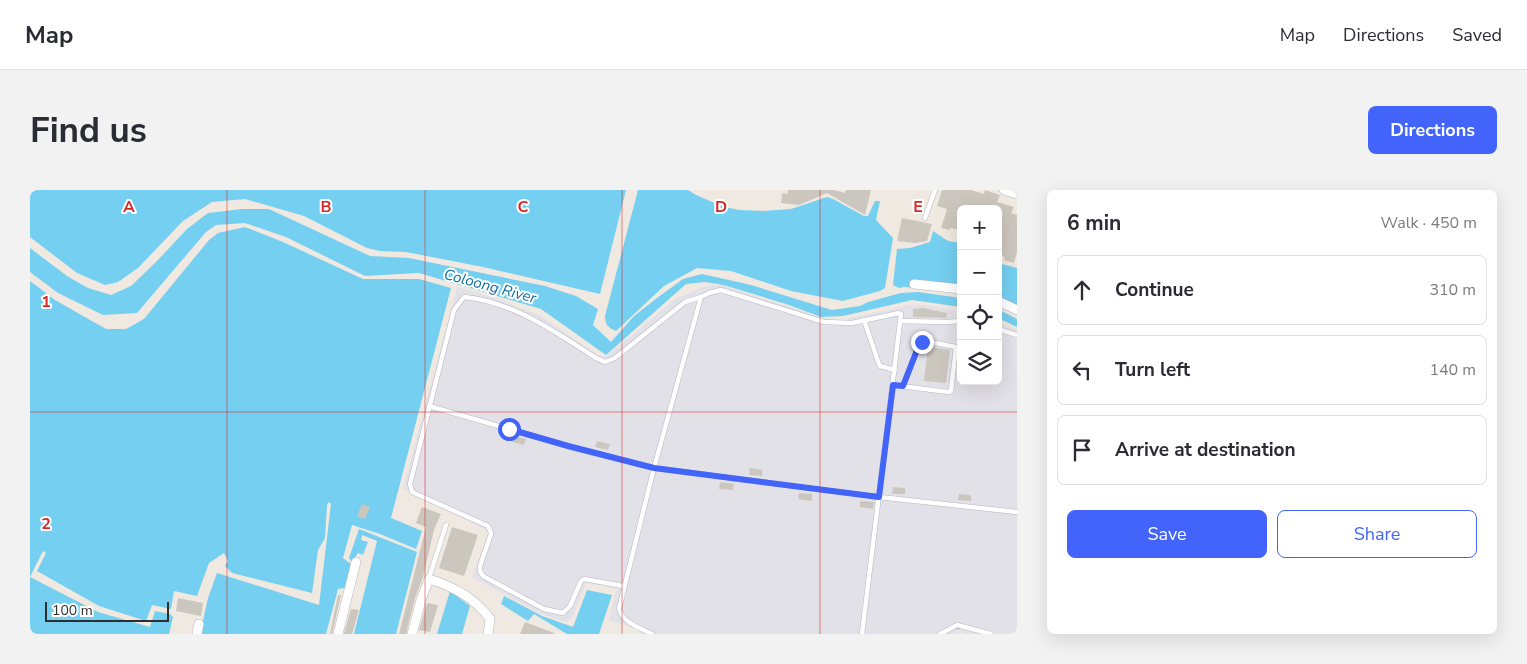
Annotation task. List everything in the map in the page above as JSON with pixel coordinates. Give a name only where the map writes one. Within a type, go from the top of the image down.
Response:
[{"type":"street","points":[[1004,190],[1017,194]]},
{"type":"street","points":[[914,284],[957,289]]},
{"type":"street","points":[[1002,303],[1017,310]]},
{"type":"street","points":[[338,634],[356,562]]},
{"type":"street","points":[[412,634],[429,579],[446,584],[461,593],[487,615],[490,619],[488,634]]},
{"type":"street","points":[[197,634],[199,624]]},
{"type":"lane","points":[[925,218],[935,190]]},
{"type":"lane","points":[[624,586],[584,579],[580,581],[570,606],[563,613],[544,609],[483,576],[480,566],[490,534],[488,526],[412,492],[410,484],[454,310],[464,297],[477,298],[498,304],[536,320],[605,362],[615,358],[685,302],[721,290],[824,322],[852,323],[901,314],[862,634]]},
{"type":"lane","points":[[652,634],[627,621],[620,615],[619,610],[654,468],[701,297]]},
{"type":"lane","points":[[864,320],[879,364],[895,370]]},
{"type":"lane","points":[[901,321],[957,321]]},
{"type":"lane","points":[[1002,330],[1017,335]]},
{"type":"lane","points":[[893,385],[948,392],[951,390],[956,347],[922,342],[919,345],[903,386]]},
{"type":"lane","points":[[429,406],[568,446],[654,468],[879,497],[1017,512]]},
{"type":"lane","points":[[429,579],[446,525]]},
{"type":"lane","points":[[940,634],[957,625],[991,634]]},
{"type":"shaded area","points":[[723,285],[822,318],[840,320],[911,305],[926,305],[957,311],[957,385],[1002,385],[1002,324],[1017,330],[1017,634],[969,634],[959,631],[958,634],[642,634],[636,628],[609,620],[617,588],[586,583],[572,618],[565,622],[541,614],[472,577],[489,531],[403,489],[457,287],[498,299],[539,315],[600,356],[607,356],[675,299],[705,286]]},
{"type":"water","points":[[30,190],[626,190],[600,294],[483,267],[406,252],[380,251],[367,248],[304,216],[245,199],[212,202],[183,221],[138,268],[118,282],[105,285],[77,273],[30,237]]},
{"type":"water","points":[[638,190],[688,190],[724,207],[763,211],[791,209],[827,197],[864,216],[868,216],[875,201],[880,201],[876,220],[893,238],[885,288],[843,301],[791,291],[731,271],[697,268],[664,286],[616,331],[608,325],[605,316]]},
{"type":"water","name":"Coloong River","points":[[242,209],[269,209],[370,256],[409,258],[545,286],[576,296],[598,309],[593,325],[611,342],[634,316],[657,298],[683,279],[702,274],[751,285],[832,310],[860,306],[901,293],[918,292],[957,297],[957,306],[912,300],[843,316],[821,317],[724,285],[705,282],[686,284],[606,355],[541,309],[419,273],[365,276],[286,237],[245,223],[216,225],[206,232],[137,313],[103,315],[58,293],[30,272],[30,248],[67,276],[88,288],[111,295],[131,286],[187,229],[208,213]]},
{"type":"water","points":[[245,227],[283,242],[363,279],[419,279],[451,288],[391,518],[422,531],[416,549],[352,525],[343,558],[352,565],[345,588],[338,589],[326,634],[200,634],[208,598],[217,573],[319,605],[331,504],[329,502],[327,505],[325,538],[318,550],[312,593],[232,573],[225,566],[228,561],[224,553],[209,563],[197,596],[174,591],[171,609],[152,605],[146,621],[99,606],[37,571],[46,553],[43,551],[30,577],[30,281],[55,300],[106,329],[126,329],[144,319],[209,240],[218,233]]},
{"type":"water","points":[[933,231],[948,241],[957,242],[957,292],[899,288],[893,285],[897,249],[910,248],[930,242]]},
{"type":"water","points":[[1002,264],[1017,268],[1017,313],[1002,306]]},
{"type":"water","points":[[1002,311],[1017,319],[1017,327],[1002,320]]},
{"type":"water","points":[[359,529],[417,552],[396,634],[354,634],[377,541],[362,535],[361,540],[368,542],[363,555],[358,553],[352,562],[349,558]]},
{"type":"water","points":[[30,577],[98,612],[150,627],[155,611],[170,614],[173,617],[169,634],[30,634]]},
{"type":"water","points":[[587,590],[612,595],[599,634],[567,634],[534,614],[528,621],[501,604],[504,596],[542,616],[573,627]]},
{"type":"water","points":[[450,591],[470,606],[462,634],[437,634]]},
{"type":"building","points":[[788,190],[834,190],[845,193],[846,190],[871,190],[865,215],[827,193],[799,205],[781,203],[782,193],[788,194]]},
{"type":"building","points":[[942,190],[971,190],[984,194],[985,190],[1000,195],[997,202],[1014,207],[1011,213],[1017,215],[1017,252],[1014,263],[1004,260],[1005,257],[1002,256],[1002,205],[957,205],[957,229],[950,228],[950,230],[941,228],[947,209],[937,206]]},
{"type":"building","points":[[902,218],[932,224],[927,241],[915,243],[897,241]]},
{"type":"building","points":[[923,308],[947,313],[946,318],[913,317],[913,309]]},
{"type":"building","points":[[928,347],[950,350],[946,383],[924,381]]},
{"type":"building","points":[[514,436],[526,439],[524,445],[512,442]]},
{"type":"building","points":[[597,441],[610,444],[608,450],[595,447]]},
{"type":"building","points":[[750,468],[762,470],[762,476],[749,475]]},
{"type":"building","points":[[720,482],[734,484],[733,490],[719,489]]},
{"type":"building","points":[[893,487],[905,488],[905,494],[892,494]]},
{"type":"building","points":[[799,493],[812,494],[812,501],[798,499]]},
{"type":"building","points":[[959,494],[971,495],[971,501],[958,500]]},
{"type":"building","points":[[860,501],[874,502],[873,509],[860,507]]},
{"type":"building","points":[[362,504],[370,507],[365,519],[357,516]]},
{"type":"building","points":[[422,507],[441,514],[434,530],[423,577],[415,598],[406,634],[399,634],[426,527],[416,523]]},
{"type":"building","points":[[452,527],[478,535],[464,576],[439,568]]},
{"type":"building","points":[[338,595],[341,595],[332,634],[330,634]]},
{"type":"building","points":[[178,598],[203,603],[201,616],[176,611]]},
{"type":"building","points":[[427,603],[438,605],[430,632],[419,630]]},
{"type":"building","points":[[351,609],[359,610],[352,634],[344,634]]},
{"type":"building","points":[[525,622],[554,633],[554,634],[520,634]]},
{"type":"route","points":[[509,429],[654,468],[879,497],[893,385],[903,386],[919,345],[922,342]]}]
